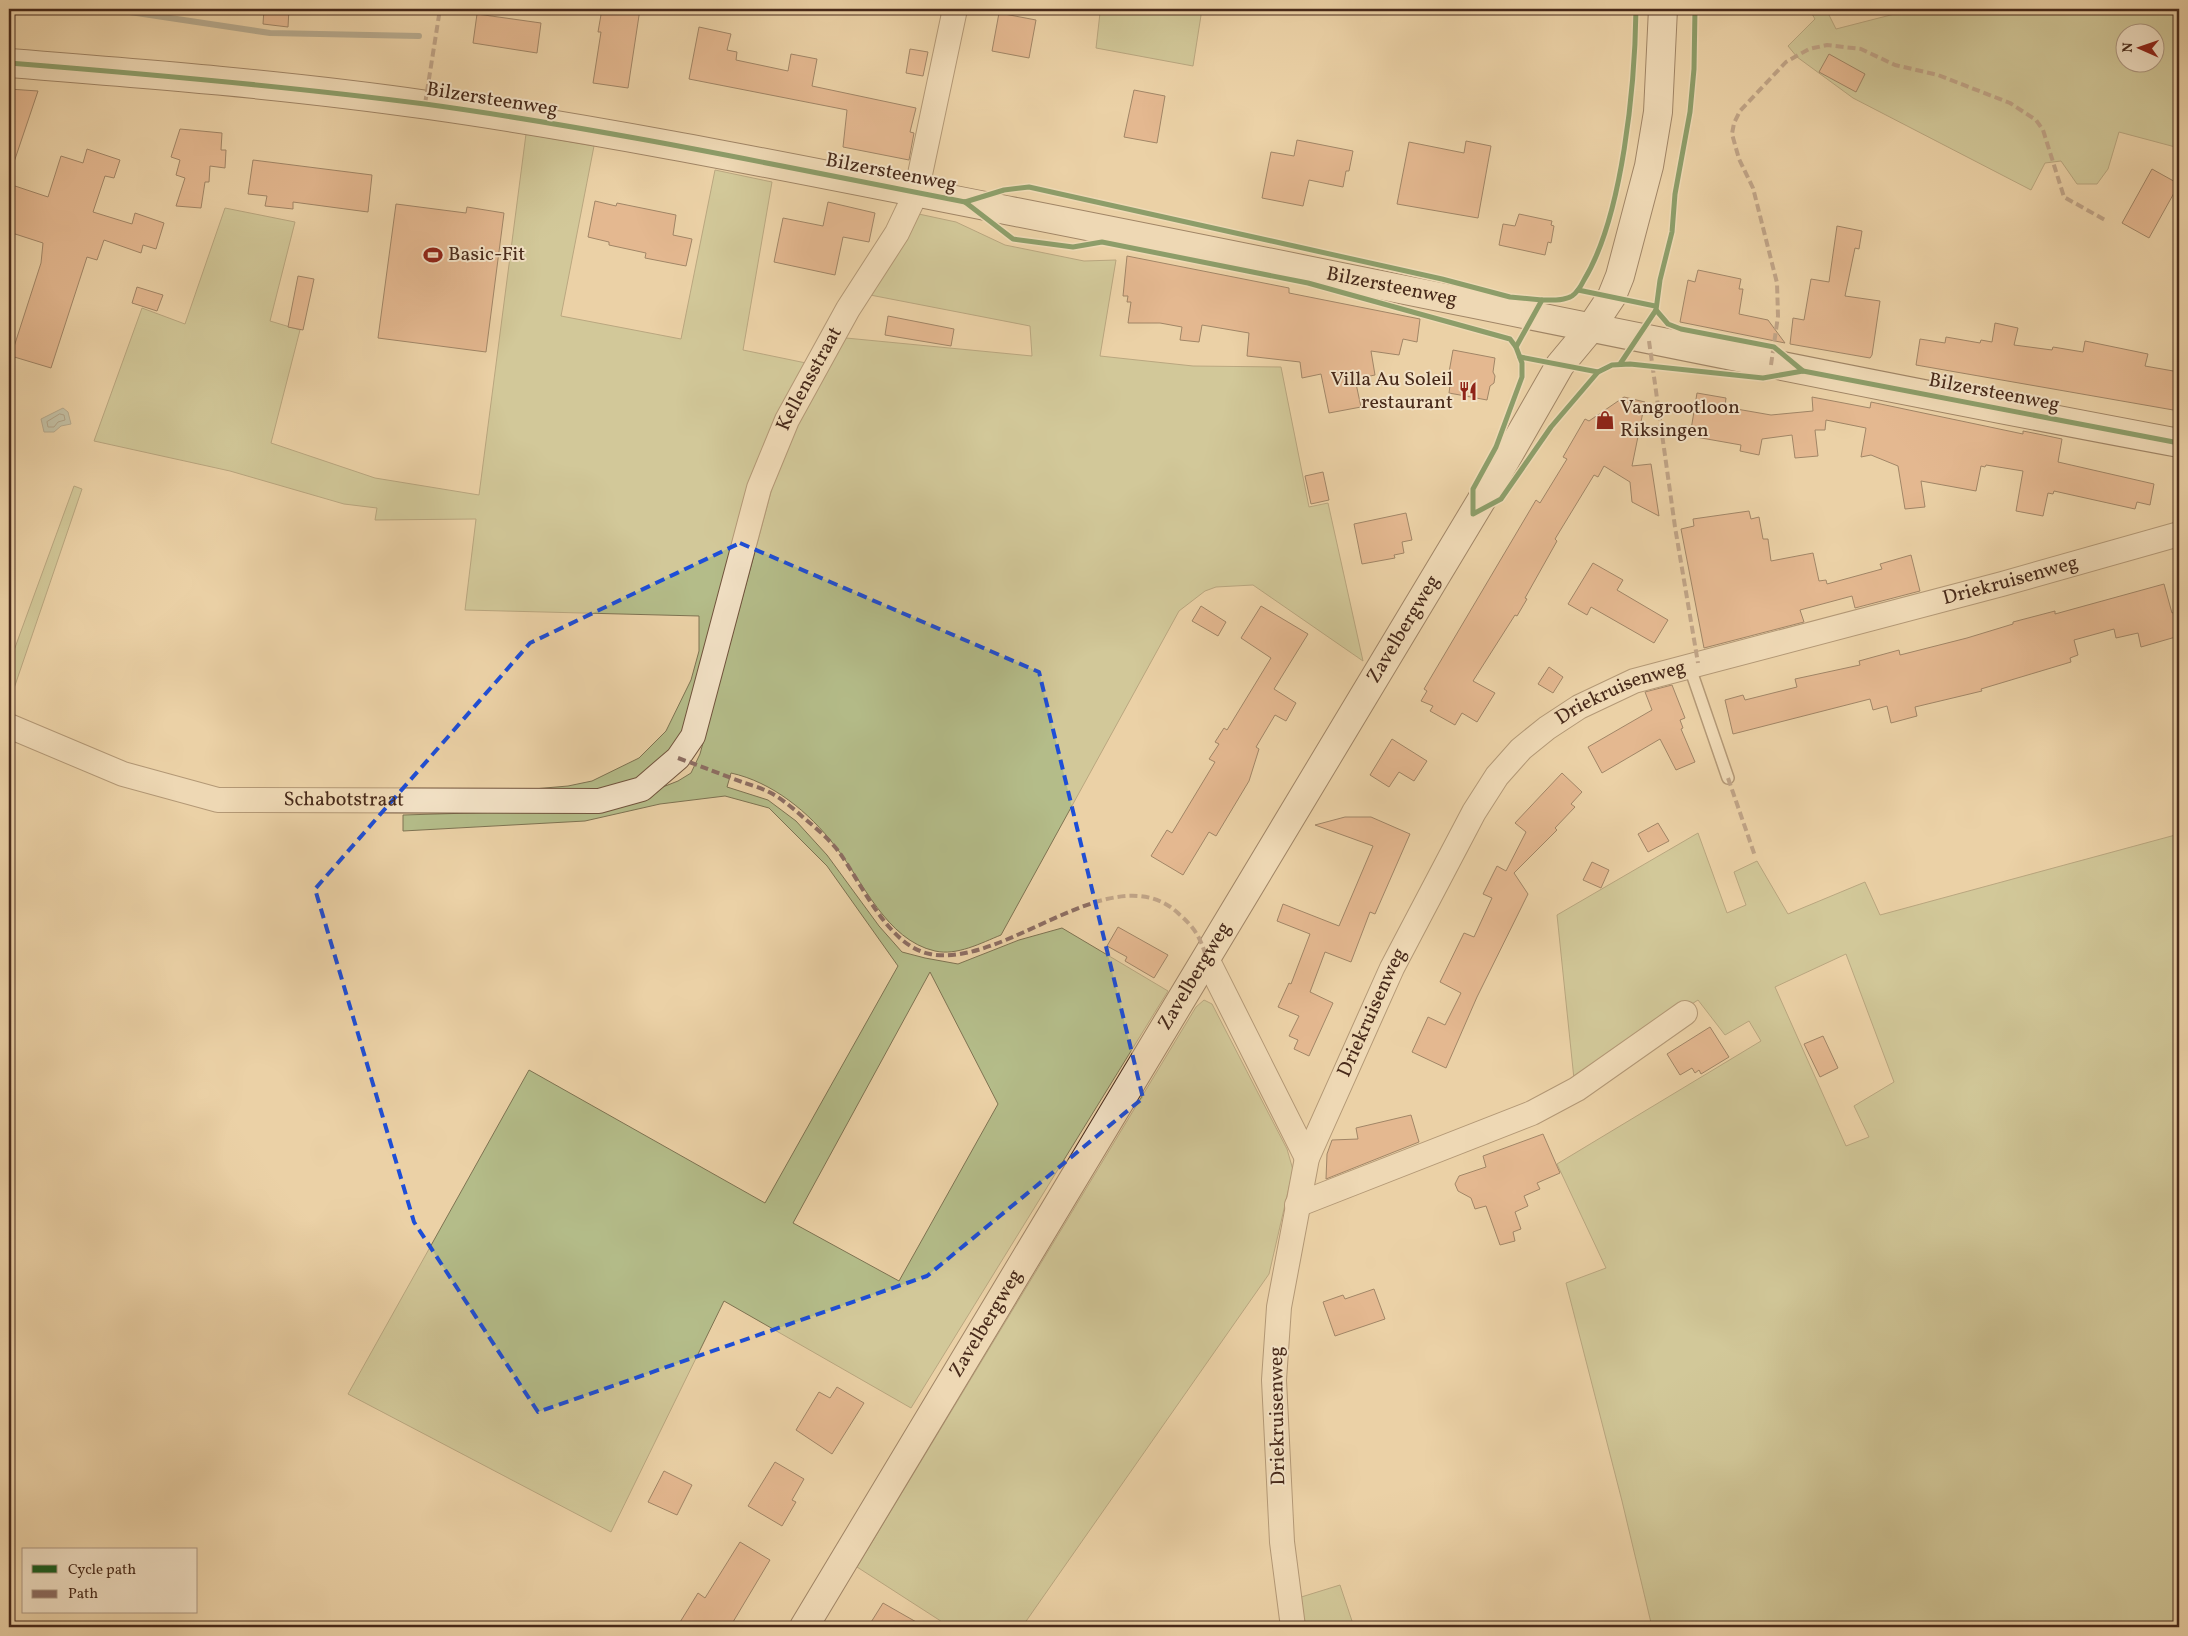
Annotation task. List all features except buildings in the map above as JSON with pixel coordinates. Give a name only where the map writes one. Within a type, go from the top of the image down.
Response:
[{"type":"main road","name":"Zavelbergweg","points":[[804,1627],[1505,461],[1560,365],[1590,329],[1612,296],[1620,276],[1648,166],[1658,112],[1663,9]]},
{"type":"main road","name":"Bilzersteenweg","points":[[9,63],[269,85],[426,104],[628,137],[1387,285],[1590,329],[2179,443]]},
{"type":"street","name":"Kellensstraat","points":[[678,758],[693,736],[759,488],[780,437],[848,309],[897,233],[916,193],[955,9]]},
{"type":"street","name":"Driekruisenweg","points":[[1292,1627],[1282,1542],[1274,1380],[1279,1307],[1307,1158],[1392,968],[1474,812],[1497,776],[1521,748],[1547,728],[1579,707],[1634,681],[2002,584],[2179,534]]},
{"type":"street","name":"Schabotstraat","points":[[9,726],[123,774],[218,800],[599,801],[642,789],[678,758]]},
{"type":"street","points":[[1206,958],[1307,1158]]},
{"type":"street","points":[[1297,1205],[1532,1113],[1577,1089],[1685,1013]]},
{"type":"lane","points":[[1689,665],[1728,778]]},
{"type":"highlighted area","points":[[740,543],[1039,672],[1143,1098],[927,1276],[538,1412],[414,1222],[315,889],[530,643]]},
{"type":"green space","points":[[1068,9],[1202,9],[1193,66],[1096,48],[1100,13]]},
{"type":"green space","points":[[1809,9],[1826,9],[1836,29],[1914,9],[2179,9],[2179,148],[2119,132],[2108,169],[2097,184],[2077,184],[2061,161],[2045,163],[2031,190],[1853,98],[1797,57],[1788,46],[1815,19]]},
{"type":"green space","points":[[526,134],[594,146],[561,316],[681,339],[715,170],[772,182],[743,350],[806,363],[696,718],[653,772],[617,792],[510,791],[568,786],[592,781],[639,758],[666,731],[691,680],[699,651],[699,616],[465,610],[476,519],[375,520],[377,508],[344,504],[230,471],[94,441],[142,308],[185,324],[225,208],[295,222],[270,321],[300,330],[271,443],[375,478],[479,495]]},
{"type":"green space","points":[[914,213],[956,222],[1005,245],[1084,261],[1116,260],[1100,356],[1193,366],[1281,367],[1309,507],[1328,503],[1363,661],[1253,585],[1216,587],[1205,591],[1179,611],[1001,935],[977,945],[952,952],[935,951],[918,945],[903,935],[877,908],[835,846],[814,822],[789,800],[775,791],[761,783],[731,773],[727,787],[768,800],[796,821],[827,855],[879,926],[902,952],[958,964],[1019,940],[1062,928],[1168,991],[911,1408],[724,1301],[611,1532],[348,1394],[529,1070],[765,1203],[898,966],[827,866],[769,808],[725,796],[660,804],[585,821],[403,831],[403,815],[572,810],[622,803],[678,781],[691,773],[700,754],[784,444],[846,338],[1032,356],[1030,326],[865,294]],"holes":[[[930,972],[998,1104],[899,1281],[793,1223]]]},
{"type":"green space","points":[[74,486],[82,489],[9,703],[9,664]]},
{"type":"green space","points":[[1698,833],[1727,913],[1746,905],[1734,872],[1757,861],[1788,914],[1865,882],[1880,915],[2179,834],[2179,1627],[1652,1627],[1566,1283],[1606,1268],[1557,1164],[1761,1041],[1749,1021],[1725,1035],[1698,1000],[1574,1079],[1557,915]],"holes":[[[1846,954],[1894,1082],[1854,1106],[1869,1137],[1846,1146],[1775,987]]]},
{"type":"green space","points":[[1204,1000],[1212,1004],[1287,1149],[1293,1170],[1269,1274],[1022,1627],[950,1627],[857,1567],[1196,1007]]},
{"type":"green space","points":[[1340,1585],[1354,1627],[1302,1627],[1298,1598]]},
{"type":"water","points":[[63,408],[68,412],[71,424],[61,426],[54,432],[44,432],[41,419]]},
{"type":"waterway","points":[[110,9],[270,33],[419,36]]},
{"type":"marked path","points":[[425,104],[440,9]]},
{"type":"marked path","points":[[1771,365],[1778,316],[1777,283],[1753,188],[1739,159],[1732,134],[1734,123],[1740,111],[1786,62],[1809,49],[1827,45],[1861,49],[1895,65],[1938,75],[2010,103],[2036,120],[2043,130],[2064,197],[2105,220]]},
{"type":"marked path","points":[[1649,341],[1675,527],[1698,663]]},
{"type":"marked path","points":[[678,758],[764,790],[775,795],[792,808],[823,834],[848,865],[877,912],[901,939],[915,949],[930,954],[960,954],[992,945],[1092,903],[1123,896],[1153,899],[1179,914],[1196,933],[1206,957]]},
{"type":"marked path","points":[[1728,778],[1755,856]]},
{"type":"cycle path","points":[[1636,9],[1633,74],[1624,149],[1608,221],[1597,253],[1579,289],[1572,296],[1565,299],[1542,300],[1516,347],[1522,363],[1522,377],[1496,447],[1473,489],[1473,514],[1501,499],[1551,427],[1598,372],[1612,365],[1630,364],[1763,378],[1803,371],[2179,443]]},
{"type":"cycle path","points":[[1695,9],[1694,69],[1690,112],[1675,194],[1672,232],[1660,280],[1656,310],[1668,324],[1681,329],[1774,347],[1803,371]]},
{"type":"cycle path","points":[[9,63],[217,81],[425,104],[628,137],[965,202],[1004,190],[1029,187],[1442,279],[1510,297],[1542,300]]},
{"type":"cycle path","points":[[965,202],[1013,239],[1073,247],[1102,242],[1308,283],[1510,339],[1516,347]]},
{"type":"cycle path","points":[[1578,290],[1655,306]]},
{"type":"cycle path","points":[[1620,364],[1656,310]]},
{"type":"cycle path","points":[[1520,357],[1598,372]]},
{"type":"place","name":"Basic-Fit","points":[[433,255]]},
{"type":"place","name":"Villa Au Soleil restaurant","points":[[1468,391]]},
{"type":"place","name":"Vangrootloon Riksingen","points":[[1605,420]]}]
